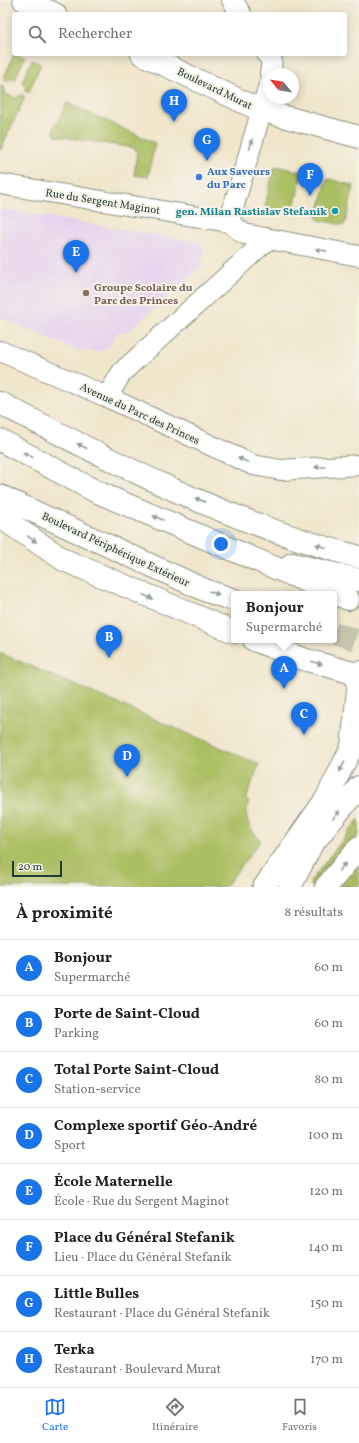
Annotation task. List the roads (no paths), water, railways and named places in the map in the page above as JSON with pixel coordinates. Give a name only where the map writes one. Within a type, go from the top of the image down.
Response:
[{"type":"main road","points":[[24,0],[51,12]]},
{"type":"main road","name":"Boulevard Murat","points":[[146,56],[260,110],[359,137]]},
{"type":"main road","points":[[0,403],[109,460],[225,511],[332,550],[359,557]]},
{"type":"main road","points":[[0,440],[95,491],[329,591]]},
{"type":"main road","name":"Boulevard Périphérique Extérieur","points":[[0,496],[207,591],[231,599]]},
{"type":"main road","points":[[0,517],[64,560],[231,631]]},
{"type":"main road","points":[[224,547],[359,580]]},
{"type":"main road","points":[[337,594],[348,599]]},
{"type":"main road","points":[[262,643],[302,659],[358,674],[358,690],[352,747],[326,799],[264,887]]},
{"type":"main road","points":[[290,887],[312,844],[359,787]]},
{"type":"main road","points":[[326,887],[359,847]]},
{"type":"street","points":[[232,0],[241,12]]},
{"type":"street","points":[[268,56],[272,61],[271,68]]},
{"type":"street","points":[[263,102],[229,222],[244,234],[359,256]]},
{"type":"street","name":"Rue du Sergent Maginot","points":[[0,184],[229,222]]},
{"type":"street","points":[[107,397],[122,372],[268,239]]},
{"type":"street","name":"Avenue du Parc des Princes","points":[[0,351],[107,397],[253,465],[281,470],[359,465]]},
{"type":"tunnel","points":[[337,634],[359,641]]},
{"type":"place","name":"Terka","points":[[174,122]]},
{"type":"place","name":"Little Bulles","points":[[207,161]]},
{"type":"place","name":"Aux Saveurs du Parc","points":[[199,177]]},
{"type":"place","name":"Place du Général Stefanik","points":[[310,196]]},
{"type":"place","name":"gen. Milan Rastislav Stefanik","points":[[335,211]]},
{"type":"place","name":"École Maternelle","points":[[76,273]]},
{"type":"place","name":"Groupe Scolaire du Parc des Princes","points":[[86,293]]},
{"type":"place","name":"Porte de Saint-Cloud","points":[[109,658]]},
{"type":"place","name":"Bonjour","points":[[284,689]]},
{"type":"place","name":"Total Porte Saint-Cloud","points":[[304,735]]},
{"type":"place","name":"Complexe sportif Géo-André","points":[[127,777]]}]
